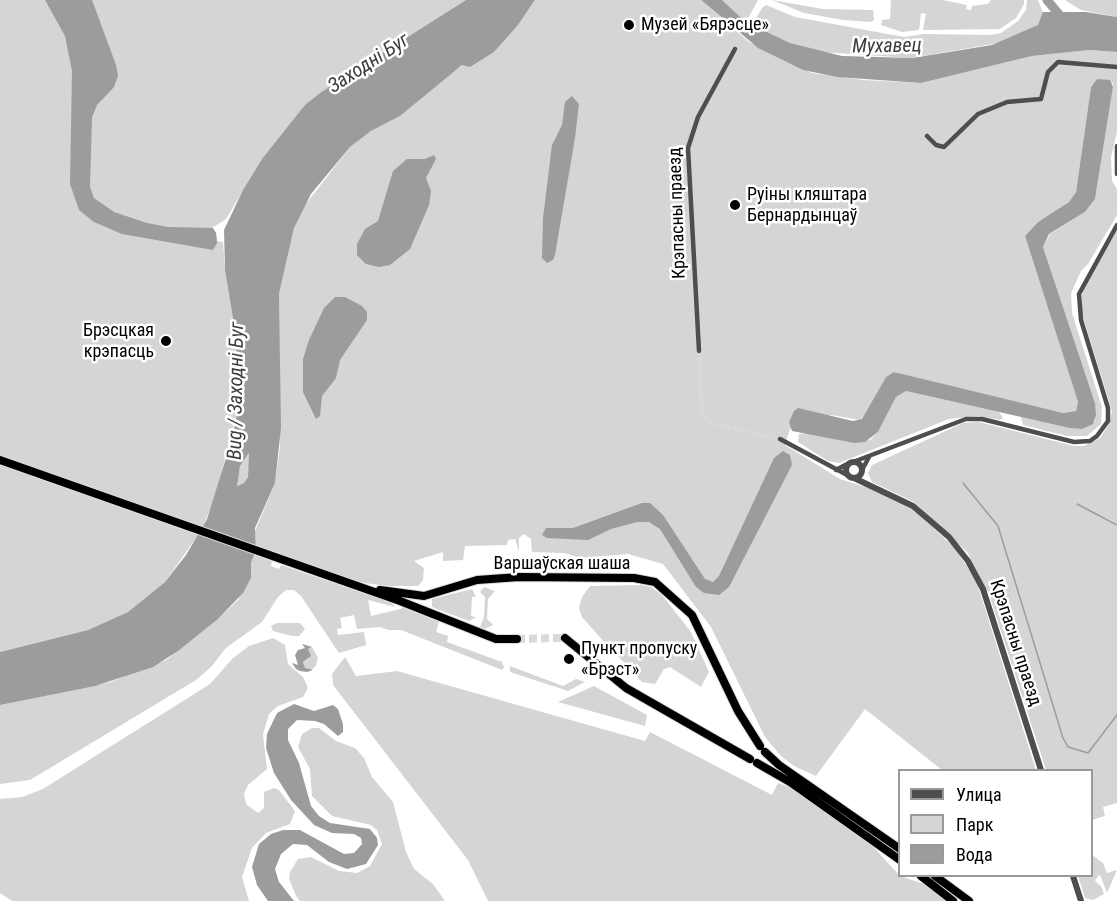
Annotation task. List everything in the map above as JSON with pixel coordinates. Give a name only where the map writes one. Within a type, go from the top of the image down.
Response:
[{"type":"highway","name":"Варшаўская шаша","points":[[0,460],[273,558],[347,582],[496,639],[517,639]]},
{"type":"highway","name":"Варшаўская шаша","points":[[347,582],[416,596],[438,593],[477,580],[519,577],[634,578],[655,582],[692,615],[738,711],[763,749],[779,765],[898,848]]},
{"type":"highway","points":[[565,638],[626,688],[790,782],[898,859]]},
{"type":"highway","points":[[922,877],[953,901]]},
{"type":"highway","points":[[935,877],[969,901]]},
{"type":"street","name":"Крэпасны праезд","points":[[699,351],[688,148],[698,117],[735,49]]},
{"type":"street","points":[[927,136],[936,145],[945,147],[978,114],[1007,102],[1041,99],[1048,72],[1058,62],[1117,67]]},
{"type":"street","points":[[1117,146],[1115,156],[1117,174]]},
{"type":"street","points":[[836,470],[966,418],[982,419],[1074,442],[1089,441],[1100,434],[1108,422],[1108,408],[1081,320],[1079,294],[1117,225]]},
{"type":"street","name":"Крэпасны праезд","points":[[780,439],[836,470],[899,497],[927,517],[956,545],[974,569],[983,589],[1040,769]]},
{"type":"street","points":[[851,463],[846,470],[851,477],[861,475],[866,460],[874,454]]},
{"type":"street","points":[[851,463],[858,463],[872,485]]},
{"type":"street","points":[[1073,877],[1081,901]]},
{"type":"green space","points":[[0,0],[466,0],[377,58],[262,159],[226,219],[212,228],[216,233],[217,241],[223,242],[225,270],[236,337],[238,408],[215,498],[202,528],[0,455]]},
{"type":"green space","points":[[535,0],[701,0],[749,42],[812,73],[863,80],[921,83],[1032,56],[1089,50],[1117,52],[1117,132],[1111,157],[1112,181],[1117,189],[1117,215],[1088,264],[1081,271],[1071,293],[1072,313],[1102,407],[1101,424],[1087,436],[1067,436],[1023,425],[1021,417],[1082,429],[1095,421],[1095,403],[1043,247],[1050,234],[1085,212],[1095,199],[1113,87],[1113,83],[1097,79],[1091,87],[1076,192],[1069,202],[1038,222],[1025,236],[1078,402],[1076,411],[1063,413],[928,382],[895,372],[886,377],[868,412],[860,420],[831,415],[790,429],[785,445],[840,479],[881,492],[914,510],[955,548],[976,580],[1036,769],[941,769],[865,709],[816,776],[794,766],[781,756],[765,737],[711,627],[663,564],[628,554],[581,558],[564,553],[532,552],[531,539],[524,534],[519,538],[519,552],[515,539],[508,540],[507,545],[465,546],[463,560],[443,561],[443,552],[414,561],[424,568],[423,580],[418,586],[387,586],[350,581],[256,548],[255,531],[275,483],[280,446],[279,294],[294,228],[302,209],[350,147],[371,131],[400,116],[447,76],[518,25]]},
{"type":"green space","points":[[722,0],[758,0],[746,22]]},
{"type":"green space","points":[[772,0],[823,9],[873,10],[874,20],[871,22],[843,20],[804,13]]},
{"type":"green space","points":[[891,0],[943,0],[967,5],[966,9],[971,10],[972,6],[988,4],[991,0],[1024,0],[1024,4],[1016,18],[1000,29],[923,30],[926,14],[921,13],[919,30],[902,32],[881,25],[882,20],[890,19]]},
{"type":"green space","points":[[1027,0],[1038,0],[1044,15],[1038,25],[1028,31],[999,43],[910,58],[821,52],[790,43],[752,25],[766,5],[795,17],[904,37],[924,34],[990,35],[1001,33],[1018,21],[1026,10]]},
{"type":"green space","points":[[1065,0],[1117,0],[1117,17],[1081,10]]},
{"type":"green space","points":[[1117,230],[1117,803],[1103,807],[1105,816],[1093,820],[1093,769],[1046,769],[989,594],[967,552],[914,502],[872,482],[868,473],[872,465],[963,423],[979,422],[1074,446],[1084,446],[1100,438],[1109,424],[1112,411],[1082,314],[1082,295],[1087,279]]},
{"type":"green space","points":[[906,391],[999,412],[1003,418],[1000,420],[978,416],[949,419],[839,463],[828,461],[798,442],[799,434],[810,433],[848,442],[870,440],[878,432],[896,397]]},
{"type":"green space","points":[[250,452],[248,477],[244,483],[236,486],[240,466]]},
{"type":"green space","points":[[0,465],[198,535],[165,582],[128,612],[88,630],[0,652]]},
{"type":"green space","points":[[254,555],[272,561],[271,566],[279,569],[281,565],[392,603],[395,607],[368,600],[371,616],[404,608],[439,622],[436,632],[448,636],[447,642],[502,662],[504,667],[502,670],[401,630],[380,627],[357,629],[354,615],[340,618],[342,628],[337,629],[338,635],[364,632],[366,645],[339,653],[301,596],[294,590],[286,590],[278,597],[262,622],[226,648],[211,667],[196,680],[30,780],[0,784],[0,705],[110,682],[166,660],[238,600],[251,578],[251,563]]},
{"type":"green space","points":[[641,585],[651,587],[662,595],[691,632],[709,672],[701,687],[670,667],[664,669],[655,684],[642,682],[615,653],[619,649],[610,640],[606,644],[582,617],[579,608],[582,597],[590,586]]},
{"type":"green space","points":[[484,587],[495,591],[488,599],[487,619],[493,625],[485,629],[480,627],[484,617],[485,597],[480,592]]},
{"type":"green space","points":[[472,589],[476,597],[472,597],[471,616],[476,617],[469,621],[432,607],[432,599]]},
{"type":"green space","points":[[277,623],[300,623],[305,629],[299,636],[292,636],[273,631],[271,626]]},
{"type":"green space","points":[[273,638],[285,645],[288,664],[303,677],[308,688],[303,697],[278,706],[269,714],[263,734],[267,769],[248,785],[244,794],[246,804],[258,813],[264,808],[264,792],[274,788],[279,790],[295,811],[290,824],[266,833],[252,848],[242,877],[249,901],[12,901],[0,893],[0,799],[22,797],[43,789],[210,684],[233,658],[249,646]]},
{"type":"green space","points":[[312,647],[318,658],[316,666],[310,671],[305,668],[303,662],[309,658],[308,649]]},
{"type":"green space","points":[[345,657],[356,676],[397,671],[645,741],[650,732],[772,795],[778,783],[789,787],[868,841],[898,874],[898,877],[927,885],[946,901],[488,901],[468,860],[333,685],[332,674]]},
{"type":"green space","points":[[510,666],[563,686],[576,679],[585,682],[568,691],[510,672]]},
{"type":"green space","points":[[594,686],[647,715],[645,726],[558,702]]},
{"type":"green space","points":[[312,728],[319,728],[336,741],[355,748],[364,758],[372,777],[393,802],[406,852],[414,869],[433,884],[445,901],[300,901],[296,896],[289,879],[290,872],[298,859],[311,857],[339,871],[357,873],[370,866],[382,844],[377,830],[371,825],[332,816],[312,796],[310,769],[298,747],[302,734]]},
{"type":"green space","points":[[1093,856],[1103,863],[1107,873],[1117,870],[1107,893],[1100,875],[1095,881],[1101,886],[1104,894],[1093,900],[1085,898],[1078,877],[1093,877]]},
{"type":"water","points":[[45,0],[92,0],[116,65],[118,76],[114,87],[97,105],[92,117],[90,187],[94,198],[114,212],[147,223],[168,227],[213,228],[217,243],[213,250],[122,234],[94,222],[79,210],[70,184],[72,71],[65,36]]},
{"type":"water","name":"Заходні Буг","points":[[466,0],[535,0],[518,25],[494,52],[470,67],[462,65],[400,116],[371,131],[350,147],[311,194],[294,228],[279,294],[281,428],[275,483],[255,528],[256,550],[251,563],[251,578],[243,593],[218,619],[178,651],[153,667],[95,686],[0,705],[0,652],[88,630],[128,612],[165,582],[186,555],[207,519],[232,439],[238,408],[236,337],[225,270],[224,230],[243,190],[262,159],[305,105],[320,93]],"holes":[[[249,453],[248,477],[244,483],[237,486],[240,466]]]},
{"type":"water","points":[[701,0],[722,0],[746,22],[790,43],[842,56],[912,58],[992,45],[1038,25],[1043,12],[1086,12],[1117,17],[1117,52],[1089,50],[1032,56],[921,83],[837,77],[803,70],[758,48]]},
{"type":"water","points":[[1097,79],[1110,80],[1113,87],[1095,199],[1085,212],[1049,234],[1043,247],[1095,403],[1096,415],[1093,424],[1082,429],[1070,428],[906,391],[896,397],[878,432],[865,442],[854,443],[792,431],[789,422],[798,408],[853,421],[862,419],[886,377],[894,372],[1063,413],[1076,411],[1078,402],[1025,236],[1038,222],[1069,202],[1076,192],[1091,87]]},
{"type":"water","points":[[572,96],[579,104],[575,138],[555,255],[553,260],[547,263],[542,258],[543,218],[552,145],[562,125],[565,102]]},
{"type":"water","points":[[434,155],[436,159],[426,178],[431,191],[429,205],[410,249],[390,265],[379,267],[366,264],[357,255],[357,244],[365,229],[378,221],[393,171],[407,159],[425,159]]},
{"type":"water","points":[[335,297],[345,297],[362,306],[367,312],[367,320],[340,360],[336,378],[322,396],[320,416],[316,419],[303,392],[303,359],[324,308]]},
{"type":"water","points":[[783,451],[790,455],[792,465],[729,587],[719,595],[704,593],[696,587],[660,529],[649,522],[637,522],[611,529],[588,540],[547,538],[542,535],[546,528],[573,528],[642,503],[650,503],[663,515],[705,579],[713,582],[719,576],[774,458]]},
{"type":"water","points":[[302,644],[312,647],[308,649],[311,656],[303,662],[305,668],[313,670],[307,672],[296,669],[292,663],[298,665],[295,655],[298,650],[305,648]]},
{"type":"water","points":[[294,704],[314,711],[333,705],[338,709],[343,724],[343,732],[338,736],[324,724],[315,721],[297,720],[288,729],[288,740],[299,763],[311,806],[319,816],[330,823],[370,829],[377,838],[378,845],[366,864],[347,869],[329,862],[307,845],[293,844],[281,854],[275,869],[279,882],[294,901],[268,901],[257,885],[252,867],[259,844],[271,834],[283,830],[300,830],[344,854],[354,853],[362,844],[361,838],[354,834],[332,833],[314,825],[291,800],[274,773],[266,748],[267,734],[277,713]]},
{"type":"waterway","name":"Мухавец","points":[[1047,0],[1063,19]]},
{"type":"waterway","points":[[963,483],[998,526],[1063,738],[1068,747],[1088,753],[1117,715]]},
{"type":"waterway","points":[[1077,504],[1117,525]]},
{"type":"tunnel","points":[[699,351],[702,411],[706,419],[714,424],[780,439]]},
{"type":"tunnel","points":[[517,639],[565,638]]},
{"type":"place","name":"Музей «Бярэсце»","points":[[629,25]]},
{"type":"place","name":"Руіны кляштара Бернардынцаў","points":[[735,205]]},
{"type":"place","name":"Брэсцкая крэпасць","points":[[166,341]]},
{"type":"place","name":"Пункт пропуску «Брэст»","points":[[569,659]]},
{"type":"water label","name":"Bug / Заходні Буг","points":[[237,391]]}]
